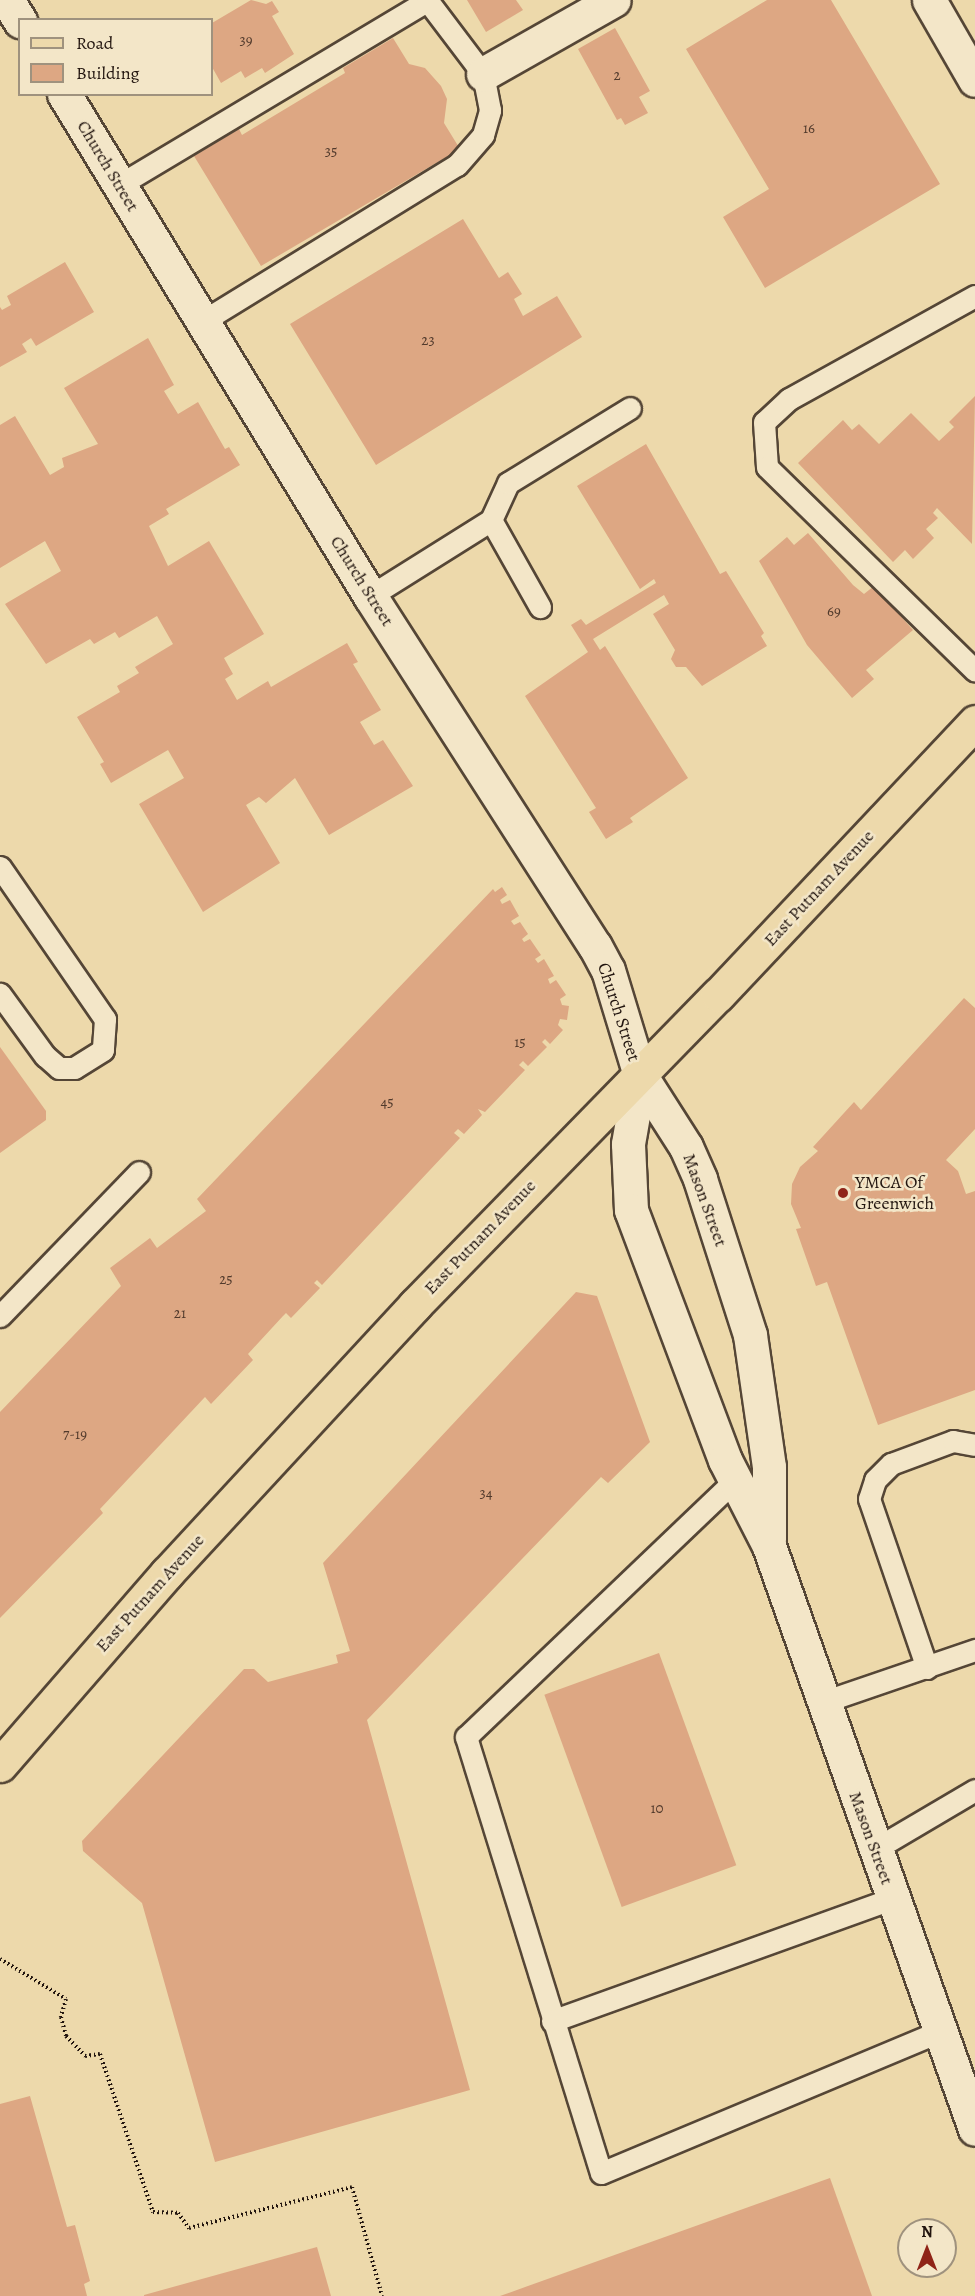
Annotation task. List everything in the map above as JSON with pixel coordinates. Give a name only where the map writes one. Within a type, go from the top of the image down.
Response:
[{"type":"main road","name":"East Putnam Avenue","points":[[0,1765],[122,1623],[415,1305],[640,1075],[975,722]]},
{"type":"street","points":[[7,0],[18,18]]},
{"type":"street","points":[[483,74],[614,0]]},
{"type":"street","points":[[929,0],[975,81]]},
{"type":"street","name":"Church Street","points":[[65,96],[370,596],[595,946],[608,970],[640,1075]]},
{"type":"street","name":"Mason Street","points":[[640,1075],[628,1144],[631,1210],[735,1480],[770,1546],[975,2129]]},
{"type":"street","name":"Mason Street","points":[[640,1075],[686,1147],[700,1179],[750,1335],[769,1467],[770,1546]]},
{"type":"lane","points":[[119,185],[427,1],[483,74],[490,110],[483,135],[457,165],[203,321]]},
{"type":"lane","points":[[975,296],[789,399],[764,422],[767,467],[975,671]]},
{"type":"lane","points":[[370,596],[491,520],[508,483],[630,408]]},
{"type":"lane","points":[[491,520],[540,607]]},
{"type":"lane","points":[[0,867],[105,1019],[103,1050],[74,1068],[58,1068],[45,1056],[0,994]]},
{"type":"lane","points":[[0,1316],[139,1172]]},
{"type":"lane","points":[[927,1668],[869,1499],[875,1480],[891,1464],[953,1441],[975,1445]]},
{"type":"lane","points":[[735,1480],[466,1737],[552,2021],[601,2173],[940,2031]]},
{"type":"lane","points":[[823,1702],[975,1650]]},
{"type":"lane","points":[[875,1849],[975,1790]]},
{"type":"lane","points":[[552,2021],[892,1898]]},
{"type":"path","points":[[0,1959],[66,1999],[61,2017],[66,2036],[85,2056],[100,2054],[153,2212],[178,2213],[189,2229],[352,2187],[382,2296]]},
{"type":"building","points":[[251,0],[266,4],[272,1],[279,12],[272,16],[294,54],[265,73],[262,68],[245,78],[241,71],[221,83],[213,69],[213,22]]},
{"type":"building","points":[[467,0],[516,0],[523,10],[486,32]]},
{"type":"building","points":[[767,0],[831,0],[940,184],[765,288],[723,217],[769,189],[686,49]]},
{"type":"building","points":[[615,28],[650,91],[639,97],[648,113],[625,125],[621,118],[617,120],[578,49]]},
{"type":"building","points":[[393,38],[409,64],[425,68],[441,86],[447,99],[444,123],[460,149],[261,266],[194,156],[239,129],[242,135],[345,73],[343,68]]},
{"type":"building","points":[[463,219],[499,278],[508,272],[522,294],[514,299],[523,316],[557,296],[582,337],[376,465],[290,324]]},
{"type":"building","points":[[65,262],[94,312],[36,346],[31,338],[22,344],[27,352],[0,367],[0,307],[2,310],[11,305],[7,296]]},
{"type":"building","points":[[148,338],[174,385],[164,391],[178,414],[198,402],[225,449],[229,447],[240,465],[166,509],[169,514],[149,526],[168,566],[209,541],[264,634],[224,658],[233,674],[225,679],[237,700],[268,681],[271,687],[347,643],[358,662],[353,664],[381,710],[360,722],[374,745],[383,740],[413,786],[329,835],[295,778],[266,803],[259,797],[246,805],[280,863],[203,912],[139,804],[184,778],[168,750],[111,783],[100,764],[104,762],[77,717],[120,692],[117,686],[139,673],[135,667],[173,644],[157,616],[119,638],[115,632],[94,644],[90,639],[46,664],[5,604],[61,571],[45,541],[0,568],[0,425],[15,416],[50,475],[64,467],[62,458],[98,444],[64,388]]},
{"type":"building","points":[[975,396],[972,544],[937,508],[933,513],[938,518],[926,529],[934,538],[913,559],[905,550],[893,562],[798,463],[843,420],[852,430],[859,424],[879,444],[911,413],[939,441],[954,427],[949,422]]},
{"type":"building","points":[[646,444],[720,574],[726,571],[764,633],[761,636],[767,646],[702,686],[686,667],[676,667],[671,659],[675,650],[653,614],[669,604],[664,595],[593,639],[600,650],[605,646],[688,778],[630,818],[633,822],[606,839],[589,812],[596,808],[525,696],[588,652],[571,625],[581,619],[586,625],[656,583],[654,579],[640,589],[577,486]]},
{"type":"building","points":[[808,533],[853,585],[864,594],[874,586],[913,630],[866,670],[874,679],[852,698],[807,645],[759,561],[787,537],[794,545]]},
{"type":"building","points":[[502,887],[507,895],[500,900],[502,904],[510,900],[519,916],[511,921],[514,925],[520,922],[528,934],[522,939],[524,942],[530,939],[541,955],[535,959],[538,963],[544,959],[554,976],[548,979],[550,984],[556,980],[566,995],[560,999],[562,1005],[569,1006],[567,1020],[560,1019],[558,1025],[563,1030],[550,1044],[545,1039],[542,1042],[547,1047],[528,1066],[523,1061],[519,1065],[525,1070],[485,1112],[478,1109],[482,1115],[464,1134],[458,1129],[454,1133],[460,1138],[322,1285],[317,1280],[314,1283],[320,1288],[291,1318],[286,1313],[283,1316],[248,1354],[253,1360],[211,1404],[205,1397],[100,1509],[103,1513],[0,1618],[0,1412],[121,1286],[110,1268],[150,1238],[157,1248],[206,1211],[197,1199],[493,889],[495,892]]},
{"type":"building","points":[[964,998],[975,1008],[975,1129],[946,1160],[958,1171],[966,1194],[975,1191],[975,1390],[878,1425],[827,1282],[816,1286],[796,1229],[801,1228],[791,1204],[792,1184],[800,1167],[818,1151],[813,1147],[854,1102],[861,1110]]},
{"type":"building","points":[[0,1047],[46,1111],[46,1120],[0,1153]]},
{"type":"building","points":[[576,1292],[597,1296],[650,1442],[608,1483],[601,1477],[367,1720],[470,2090],[215,2162],[142,1903],[83,1851],[82,1841],[244,1669],[254,1669],[268,1682],[338,1663],[336,1655],[350,1651],[323,1563]]},
{"type":"building","points":[[659,1653],[736,1865],[622,1907],[544,1695]]},
{"type":"building","points":[[30,2096],[67,2227],[75,2225],[90,2281],[84,2284],[87,2296],[0,2296],[0,2104]]},
{"type":"building","points":[[830,2178],[872,2296],[500,2296]]},
{"type":"building","points":[[317,2247],[331,2296],[144,2296],[144,2295]]},
{"type":"place","name":"YMCA Of Greenwich","points":[[843,1193]]}]
